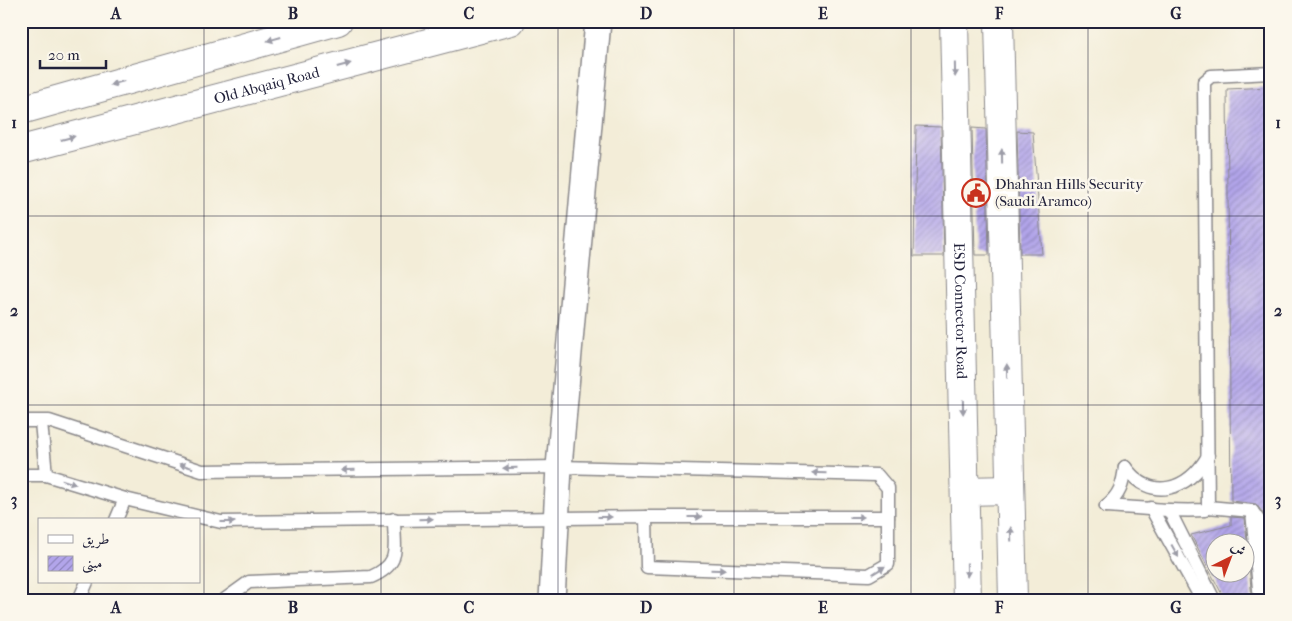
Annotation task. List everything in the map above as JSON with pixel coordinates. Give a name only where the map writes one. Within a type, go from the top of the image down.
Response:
[{"type":"main road","points":[[21,110],[338,21]]},
{"type":"main road","name":"Old Abqaiq Road","points":[[21,150],[512,21]]},
{"type":"main road","name":"ESD Connector Road","points":[[954,21],[968,600]]},
{"type":"main road","points":[[999,21],[1013,600]]},
{"type":"main road","points":[[1000,60],[1005,21]]},
{"type":"main road","points":[[965,491],[1010,490]]},
{"type":"street","points":[[552,600],[559,467],[598,21]]},
{"type":"lane","points":[[1208,507],[1204,82],[1211,76],[1271,73]]},
{"type":"lane","points":[[21,421],[49,422],[202,471],[559,467],[877,474],[888,488],[888,564],[869,576],[647,568],[646,517]]},
{"type":"lane","points":[[42,422],[46,475]]},
{"type":"lane","points":[[1208,456],[1201,468],[1176,488],[1165,489],[1141,482],[1133,478],[1126,467],[1118,495],[1106,506],[1151,508],[1170,512],[1205,510],[1208,507],[1252,511],[1271,538]]},
{"type":"lane","points":[[21,475],[46,475],[125,499],[221,522],[556,517],[888,517]]},
{"type":"lane","points":[[117,518],[125,499]]},
{"type":"lane","points":[[1151,508],[1202,600]]},
{"type":"lane","points":[[1252,511],[1268,553],[1271,588]]},
{"type":"lane","points":[[1252,511],[1260,600]]},
{"type":"lane","points":[[1170,512],[1214,600]]},
{"type":"lane","points":[[224,600],[248,582],[371,577],[386,571],[394,560],[394,519]]},
{"type":"lane","points":[[79,600],[86,584]]},
{"type":"building","points":[[1271,87],[1271,524],[1256,504],[1231,501],[1227,89]]},
{"type":"building","points":[[916,126],[941,127],[944,256],[914,256]]},
{"type":"building","points":[[972,128],[986,129],[989,255],[975,255]]},
{"type":"building","points":[[1017,131],[1033,132],[1042,254],[1020,254]]},
{"type":"building","points":[[1231,517],[1245,518],[1246,534],[1204,534],[1204,560],[1191,535],[1231,525]]},
{"type":"building","points":[[1217,584],[1251,584],[1252,600],[1225,600]]},
{"type":"place","name":"Dhahran Hills Security (Saudi Aramco)","points":[[976,193]]}]
